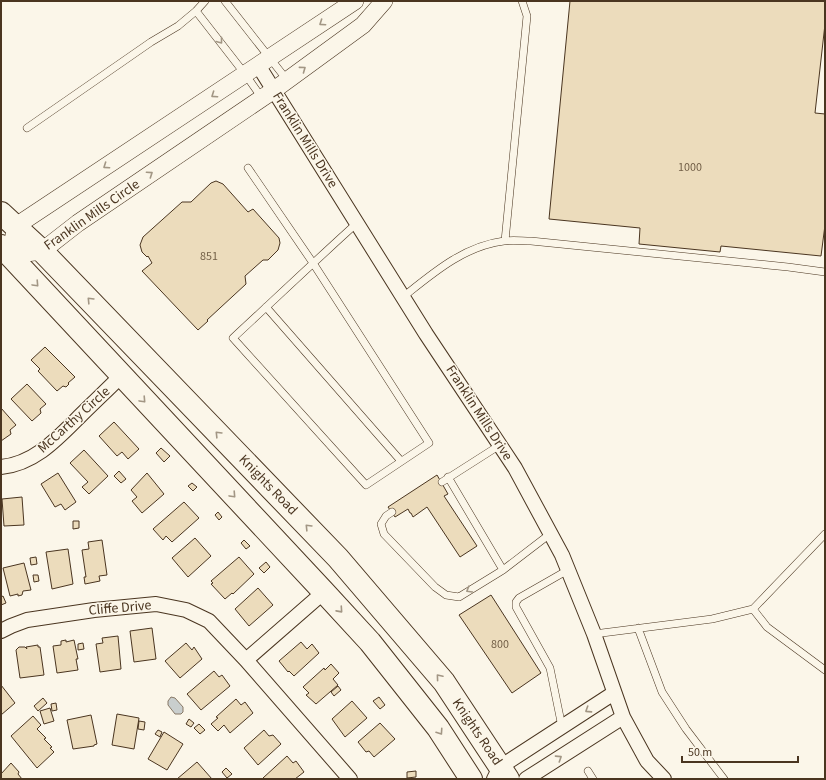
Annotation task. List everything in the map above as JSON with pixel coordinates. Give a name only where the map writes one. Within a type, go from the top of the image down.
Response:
[{"type":"main road","name":"Knights Road","points":[[8,219],[42,251],[335,556],[444,682],[501,775]]},
{"type":"main road","points":[[6,251],[370,642],[438,728],[471,779]]},
{"type":"main road","points":[[318,585],[335,556]]},
{"type":"street","points":[[6,251],[8,219],[258,65],[355,1]]},
{"type":"street","name":"Franklin Mills Circle","points":[[6,251],[42,251],[78,223],[288,80],[363,25],[384,1]]},
{"type":"street","name":"Franklin Mills Drive","points":[[258,65],[268,94],[357,223],[515,468],[562,555],[594,634],[623,717],[647,761],[664,779]]},
{"type":"street","name":"McCarthy Circle","points":[[1,467],[10,466],[28,459],[47,448],[121,376]]},
{"type":"street","points":[[246,660],[318,585]]},
{"type":"street","name":"Cliffe Drive","points":[[1,631],[27,620],[94,610],[156,604],[186,610],[209,621],[246,660],[350,779]]},
{"type":"street","points":[[501,775],[562,727],[614,693]]},
{"type":"street","points":[[526,779],[623,717]]},
{"type":"lane","points":[[27,128],[151,42],[178,26],[205,1]]},
{"type":"lane","points":[[225,1],[258,65]]},
{"type":"lane","points":[[522,1],[527,16]]},
{"type":"lane","points":[[505,241],[529,1]]},
{"type":"lane","points":[[196,10],[258,65],[288,80]]},
{"type":"lane","points":[[248,168],[313,264],[429,443],[366,485],[233,338],[266,307],[313,264],[357,223]]},
{"type":"lane","points":[[403,296],[438,269],[474,248],[505,241],[531,241],[781,266],[825,272]]},
{"type":"lane","points":[[266,307],[401,461]]},
{"type":"lane","points":[[442,482],[500,445]]},
{"type":"lane","points":[[448,477],[503,570]]},
{"type":"lane","points":[[392,512],[386,516],[381,524],[384,534],[434,587],[446,596],[459,597],[503,570],[550,534]]},
{"type":"lane","points":[[594,634],[712,619],[753,609],[824,537]]},
{"type":"lane","points":[[562,727],[550,668],[516,607],[516,602],[519,598],[568,570]]},
{"type":"lane","points":[[753,609],[767,627],[825,670]]},
{"type":"lane","points":[[638,628],[662,692],[686,729],[724,779]]},
{"type":"lane","points":[[588,771],[593,779]]},
{"type":"shaded area","points":[[171,697],[175,698],[183,707],[183,712],[181,714],[175,714],[168,705],[168,701]]},
{"type":"building","points":[[570,1],[825,1],[825,24],[815,113],[825,114],[825,225],[821,256],[721,246],[720,252],[639,244],[640,228],[549,219]]},
{"type":"building","points":[[216,181],[223,184],[248,212],[253,209],[279,238],[280,243],[278,250],[268,260],[263,260],[245,276],[246,284],[198,330],[142,271],[152,263],[148,256],[147,257],[142,252],[140,245],[143,237],[182,202],[191,202],[211,183]]},
{"type":"building","points":[[45,347],[75,377],[66,387],[63,386],[57,391],[38,371],[40,369],[31,360]]},
{"type":"building","points":[[27,384],[46,404],[40,409],[41,413],[32,421],[11,399]]},
{"type":"building","points":[[1,408],[16,425],[10,430],[11,434],[1,441]]},
{"type":"building","points":[[114,422],[139,449],[128,459],[122,452],[117,456],[99,436]]},
{"type":"building","points":[[161,448],[170,456],[164,462],[156,453]]},
{"type":"building","points":[[84,450],[108,476],[89,494],[82,487],[88,482],[70,463]]},
{"type":"building","points":[[119,471],[126,479],[121,483],[114,476]]},
{"type":"building","points":[[58,473],[76,502],[65,510],[61,504],[55,507],[41,484]]},
{"type":"building","points":[[147,473],[164,494],[142,513],[132,501],[137,497],[131,490]]},
{"type":"building","points":[[437,475],[448,494],[444,496],[477,546],[460,557],[427,507],[413,517],[408,509],[395,517],[388,507]]},
{"type":"building","points":[[192,483],[197,487],[193,491],[188,486]]},
{"type":"building","points":[[22,497],[24,525],[4,526],[2,499]]},
{"type":"building","points":[[184,502],[199,518],[172,542],[166,536],[163,540],[153,529]]},
{"type":"building","points":[[218,512],[222,517],[219,520],[215,515]]},
{"type":"building","points":[[73,521],[79,521],[79,528],[73,529]]},
{"type":"building","points":[[195,538],[211,556],[188,577],[172,558]]},
{"type":"building","points":[[102,540],[107,575],[99,576],[100,581],[85,584],[84,577],[86,577],[82,550],[89,549],[88,542]]},
{"type":"building","points":[[244,540],[250,546],[246,549],[241,543]]},
{"type":"building","points":[[68,549],[73,584],[52,589],[46,552]]},
{"type":"building","points":[[36,557],[37,564],[31,565],[30,558]]},
{"type":"building","points":[[239,557],[254,574],[233,594],[232,593],[225,599],[211,584],[213,583],[211,581]]},
{"type":"building","points":[[266,562],[270,567],[264,573],[259,568]]},
{"type":"building","points":[[24,563],[31,590],[23,591],[22,595],[18,596],[18,594],[10,596],[3,568]]},
{"type":"building","points":[[33,575],[38,575],[39,581],[34,582]]},
{"type":"building","points":[[258,588],[273,605],[249,626],[235,609]]},
{"type":"building","points":[[491,595],[541,673],[512,693],[459,615]]},
{"type":"building","points":[[3,596],[6,603],[1,605],[1,597]]},
{"type":"building","points":[[152,628],[156,659],[134,662],[130,631]]},
{"type":"building","points":[[118,636],[121,669],[100,672],[96,644],[103,643],[102,638]]},
{"type":"building","points":[[66,640],[66,642],[74,640],[78,659],[76,659],[78,670],[57,673],[53,646],[61,645],[61,641]]},
{"type":"building","points":[[301,642],[307,649],[312,644],[319,653],[294,676],[289,671],[288,672],[279,661]]},
{"type":"building","points":[[83,643],[84,649],[78,650],[78,644]]},
{"type":"building","points":[[186,643],[192,650],[194,647],[202,659],[180,678],[165,661]]},
{"type":"building","points":[[38,645],[38,647],[40,647],[44,675],[20,678],[16,650],[19,647],[25,647],[27,649],[26,647]]},
{"type":"building","points":[[331,664],[339,673],[333,679],[338,685],[316,704],[306,695],[309,693],[303,687],[324,668],[325,670]]},
{"type":"building","points":[[214,671],[219,677],[222,675],[230,686],[201,710],[187,694]]},
{"type":"building","points":[[1,685],[15,703],[1,715]]},
{"type":"building","points":[[338,686],[341,690],[334,696],[331,692]]},
{"type":"building","points":[[379,697],[385,705],[380,709],[373,701]]},
{"type":"building","points":[[43,698],[47,703],[38,711],[34,706]]},
{"type":"building","points":[[236,699],[241,705],[245,702],[253,713],[230,733],[224,725],[218,731],[211,724],[218,718],[216,717]]},
{"type":"building","points":[[352,701],[367,718],[345,737],[332,719]]},
{"type":"building","points":[[56,703],[57,710],[52,711],[51,704]]},
{"type":"building","points":[[50,708],[54,721],[44,724],[40,711]]},
{"type":"building","points":[[117,714],[139,718],[134,749],[112,745]]},
{"type":"building","points":[[91,715],[97,744],[94,746],[73,749],[67,720]]},
{"type":"building","points":[[33,716],[41,725],[37,729],[46,738],[44,739],[52,747],[50,748],[54,752],[37,768],[11,736]]},
{"type":"building","points":[[189,719],[194,723],[191,727],[186,724]]},
{"type":"building","points":[[139,721],[145,722],[144,730],[138,729]]},
{"type":"building","points":[[380,723],[395,739],[374,757],[369,751],[366,752],[358,742]]},
{"type":"building","points":[[199,724],[205,730],[200,734],[194,728]]},
{"type":"building","points":[[158,730],[162,732],[160,737],[155,734]]},
{"type":"building","points":[[264,730],[269,736],[273,735],[281,744],[258,765],[244,748]]},
{"type":"building","points":[[164,732],[183,744],[167,770],[148,759]]},
{"type":"building","points":[[287,756],[293,763],[296,761],[304,772],[295,779],[263,778]]},
{"type":"building","points":[[197,762],[212,779],[177,779]]},
{"type":"building","points":[[11,763],[19,772],[18,774],[22,779],[1,779],[1,774]]},
{"type":"building","points":[[226,768],[232,774],[227,778],[222,772]]},
{"type":"building","points":[[416,771],[416,777],[407,778],[407,772]]}]
